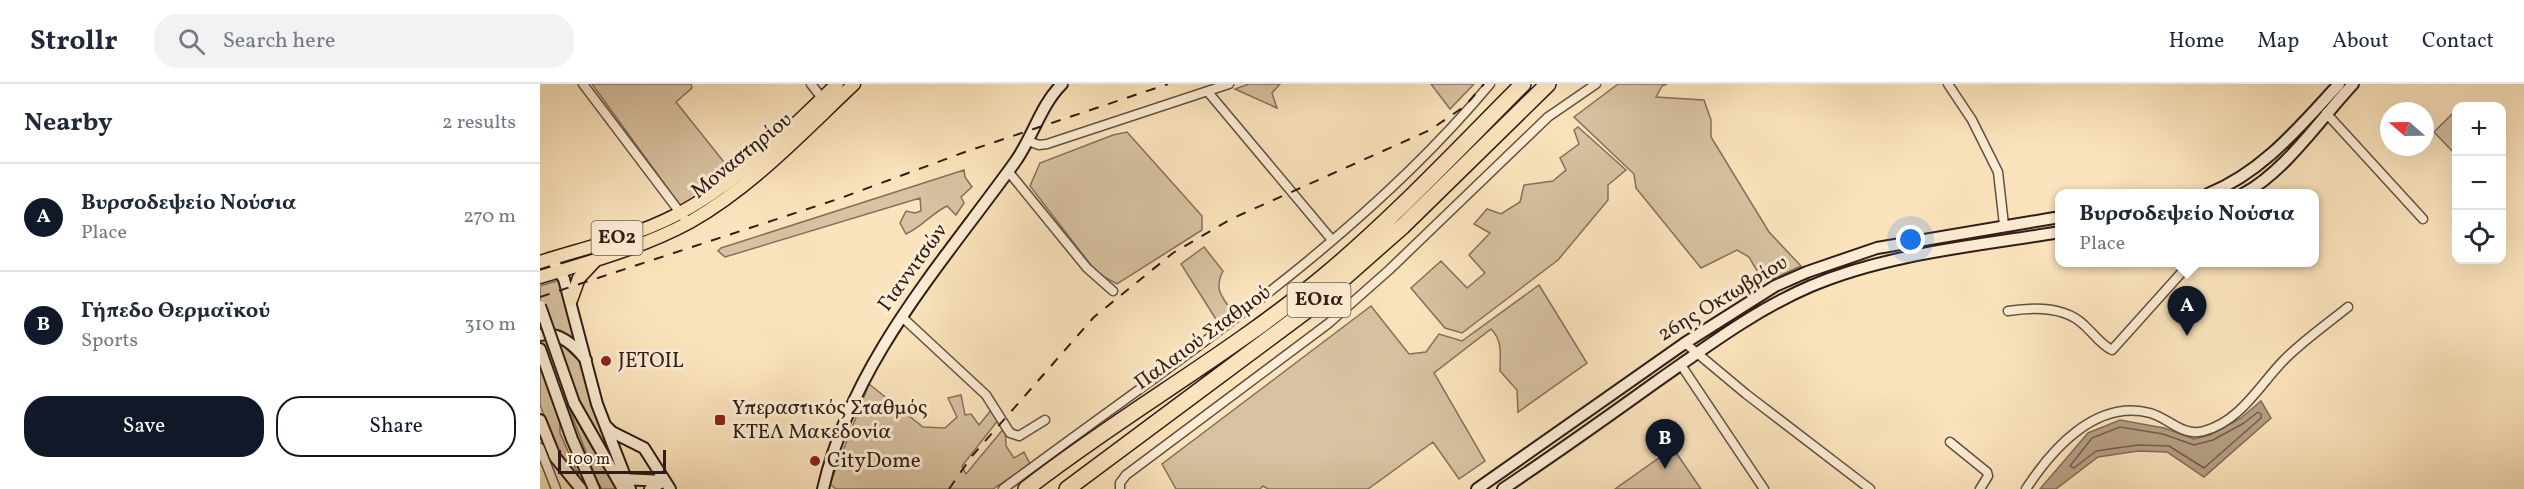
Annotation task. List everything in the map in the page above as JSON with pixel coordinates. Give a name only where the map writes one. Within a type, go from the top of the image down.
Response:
[{"type":"highway","name":"Παλαιού Σταθμού","points":[[1026,489],[1222,352],[1322,278],[1395,213],[1523,84]]},
{"type":"highway","name":"Παλαιού Σταθμού","points":[[1067,489],[1310,308],[1403,226],[1548,84]]},
{"type":"main road","name":"Μοναστηρίου","points":[[545,260],[685,218],[837,84]]},
{"type":"main road","name":"Μοναστηρίου","points":[[540,277],[598,258],[724,201],[772,162],[854,84]]},
{"type":"main road","points":[[2217,189],[2256,168],[2300,127],[2339,84]]},
{"type":"main road","points":[[2251,189],[2263,181],[2353,84]]},
{"type":"main road","name":"Γιαννιτσών","points":[[823,489],[832,452],[854,399],[877,354],[1008,171],[1028,141],[1044,107],[1058,86]]},
{"type":"main road","name":"26ης Οκτωβρίου","points":[[1476,489],[1685,343],[1775,286],[1828,264],[1877,248],[2055,218]]},
{"type":"main road","name":"26ης Οκτωβρίου","points":[[1503,489],[1697,352],[1772,304],[1844,274],[1923,254],[2055,233]]},
{"type":"main road","points":[[571,300],[581,274],[598,258]]},
{"type":"main road","points":[[545,260],[561,270],[604,423],[627,486]]},
{"type":"main road","points":[[540,306],[574,404],[616,476],[627,486]]},
{"type":"main road","points":[[540,335],[551,334],[563,339],[588,363]]},
{"type":"main road","points":[[540,349],[563,417],[594,489]]},
{"type":"main road","points":[[540,420],[555,457],[581,489]]},
{"type":"main road","points":[[604,423],[612,432],[644,448],[667,485]]},
{"type":"main road","points":[[627,486],[654,478],[667,485]]},
{"type":"main road","points":[[650,489],[667,485]]},
{"type":"street","points":[[583,84],[685,218]]},
{"type":"street","points":[[811,84],[822,99]]},
{"type":"street","points":[[1028,141],[1039,145],[1047,144],[1229,84]]},
{"type":"street","points":[[1003,489],[1250,306],[1332,240],[1464,116],[1490,84]]},
{"type":"street","points":[[1120,489],[1122,478],[1337,315],[1389,270],[1548,117],[1596,84]]},
{"type":"street","points":[[1948,84],[1972,120],[1998,172],[2004,225]]},
{"type":"street","points":[[1208,92],[1332,240]]},
{"type":"street","points":[[2326,113],[2423,219]]},
{"type":"street","points":[[1008,171],[1087,268],[1113,291]]},
{"type":"street","points":[[2256,189],[2263,181]]},
{"type":"street","points":[[2008,311],[2045,309],[2069,315],[2078,319],[2112,350],[2186,267]]},
{"type":"street","points":[[2026,489],[2068,439],[2085,424],[2099,417],[2126,412],[2149,413],[2181,430],[2194,431],[2205,431],[2222,422],[2251,401],[2284,360],[2348,307]]},
{"type":"street","points":[[902,316],[986,395],[1010,433],[1019,436],[1045,420]]},
{"type":"street","points":[[1685,343],[1774,416],[1870,489]]},
{"type":"street","points":[[1681,364],[1764,489]]},
{"type":"street","points":[[1950,442],[1987,472],[1987,477],[1980,489]]},
{"type":"street","points":[[540,448],[556,489]]},
{"type":"shaded area","points":[[592,84],[691,84],[692,88],[676,102],[732,172],[682,208]]},
{"type":"shaded area","points":[[1249,84],[1280,84],[1272,93],[1277,108],[1235,89]]},
{"type":"shaded area","points":[[1431,84],[1474,84],[1450,109]]},
{"type":"shaded area","points":[[1618,84],[1667,84],[1662,86],[1656,97],[1704,100],[1711,120],[1711,137],[1769,232],[1801,266],[1773,279],[1760,276],[1749,257],[1737,250],[1701,268],[1636,188],[1634,174],[1574,117]]},
{"type":"shaded area","points":[[2452,114],[2452,151],[2434,132]]},
{"type":"shaded area","points":[[1578,127],[1626,170],[1608,185],[1608,200],[1558,260],[1462,333],[1445,328],[1411,288],[1441,261],[1467,288],[1485,273],[1469,255],[1490,233],[1474,224],[1487,209],[1501,214],[1520,202],[1524,185],[1553,181],[1566,170],[1560,158],[1579,144],[1574,130]]},
{"type":"shaded area","points":[[1127,132],[1202,216],[1202,230],[1117,284],[1097,273],[1030,186],[1040,163],[1113,135]]},
{"type":"shaded area","points":[[964,170],[965,177],[972,187],[961,197],[964,203],[956,215],[947,206],[906,234],[900,223],[906,211],[915,213],[921,211],[920,198],[725,257],[718,251],[721,248]]},
{"type":"shaded area","points":[[1204,247],[1223,271],[1219,288],[1232,311],[1219,324],[1181,264]]},
{"type":"shaded area","points":[[560,280],[575,339],[560,330],[540,329],[540,286]]},
{"type":"shaded area","points":[[1539,285],[1587,363],[1518,412],[1517,390],[1500,371],[1499,343],[1491,329],[1434,373],[1485,461],[1459,479],[1433,442],[1368,489],[1268,489],[1263,486],[1260,489],[1176,489],[1162,464],[1371,306],[1409,354],[1426,352],[1439,334],[1462,341]]},
{"type":"shaded area","points":[[545,339],[558,341],[579,361],[610,455],[579,400],[562,352],[540,359],[540,341]]},
{"type":"shaded area","points":[[540,366],[560,417],[560,433],[582,483],[559,454],[540,405]]},
{"type":"shaded area","points":[[869,384],[923,427],[945,428],[957,417],[948,398],[961,395],[965,415],[971,414],[979,425],[992,409],[999,419],[962,466],[966,474],[1005,427],[1006,446],[1014,458],[1024,452],[1030,464],[993,489],[836,489],[830,484]]},
{"type":"shaded area","points":[[568,406],[616,489],[602,489],[598,483]]},
{"type":"shaded area","points":[[1673,448],[1701,489],[1615,489]]},
{"type":"water","points":[[2261,401],[2271,418],[2204,477],[2167,452],[2138,451],[2098,457],[2056,489],[2040,489],[2088,433],[2120,420],[2164,428],[2194,439],[2210,435],[2241,418]]},
{"type":"railway","points":[[540,297],[838,199],[965,152],[1168,84]]},
{"type":"railway","points":[[949,489],[972,456],[1094,317],[1173,253],[1231,219],[1430,130],[1465,106],[1484,84]]},
{"type":"place","name":"Βυρσοδεψείο Νούσια","points":[[2187,336]]},
{"type":"place","name":"JETOIL","points":[[606,361]]},
{"type":"place","name":"Υπεραστικός Σταθμός ΚΤΕΛ Μακεδονία","points":[[720,420]]},
{"type":"place","name":"CityDome","points":[[815,461]]},
{"type":"place","name":"Γήπεδο Θερμαϊκού","points":[[1665,469]]}]
